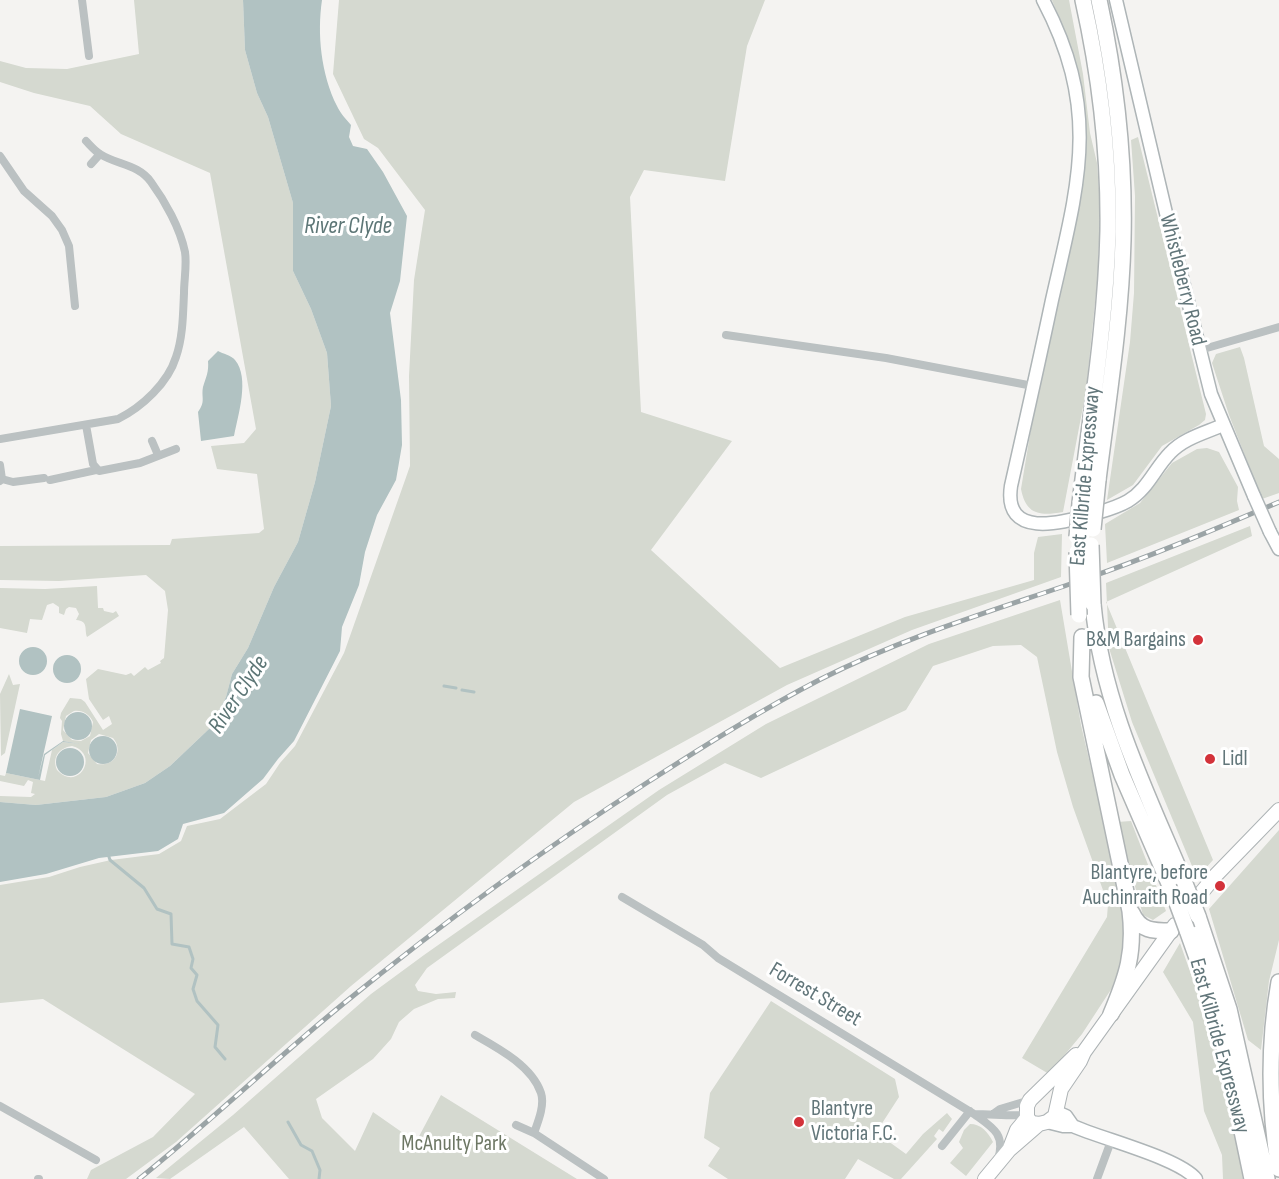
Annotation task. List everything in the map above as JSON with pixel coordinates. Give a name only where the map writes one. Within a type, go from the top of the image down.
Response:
[{"type":"highway","name":"East Kilbride Expressway","points":[[1083,0],[1098,72],[1106,152],[1108,205],[1104,302],[1077,544],[1079,615],[1082,636],[1093,693],[1108,738],[1174,895],[1213,1003],[1252,1179]]},
{"type":"highway","name":"East Kilbride Expressway","points":[[1098,0],[1115,93],[1122,158],[1123,202],[1120,295],[1091,545],[1093,604],[1099,655],[1116,717],[1198,916],[1229,1009],[1267,1179]]},
{"type":"highway","points":[[1082,636],[1081,677],[1130,910],[1133,941],[1129,968],[1111,1014]]},
{"type":"highway","points":[[1130,910],[1135,921],[1145,929],[1171,931]]},
{"type":"highway","points":[[1279,982],[1271,1058],[1273,1121],[1279,1169]]},
{"type":"main road","points":[[1042,1117],[1084,1052],[1171,931],[1216,875],[1279,810]]},
{"type":"main road","points":[[1042,1117],[1027,1106],[1033,1097],[1075,1056],[1084,1052]]},
{"type":"main road","points":[[986,1179],[1009,1150],[1017,1130],[1042,1117],[1056,1102],[1052,1096],[1043,1092],[1033,1097]]},
{"type":"street","points":[[82,0],[89,56]]},
{"type":"street","points":[[1043,0],[1065,47],[1080,116],[1081,147],[1075,198],[1010,491],[1011,503],[1021,518],[1035,524],[1048,525],[1122,504],[1141,492],[1175,448],[1189,439],[1223,425]]},
{"type":"street","name":"Whistleberry Road","points":[[1116,0],[1211,394],[1279,549]]},
{"type":"street","points":[[0,439],[118,419],[134,411],[164,379],[176,357],[183,313],[185,255],[172,220],[151,182],[143,173],[135,167],[100,154],[86,141]]},
{"type":"street","points":[[91,164],[100,154]]},
{"type":"street","points":[[0,156],[24,191],[52,216],[62,230],[69,246],[75,306]]},
{"type":"street","points":[[1200,350],[1279,327]]},
{"type":"street","points":[[726,335],[886,358],[1033,386]]},
{"type":"street","points":[[86,425],[96,470]]},
{"type":"street","points":[[152,441],[158,455]]},
{"type":"street","points":[[0,465],[1,480],[13,482],[47,479],[122,468],[176,449]]},
{"type":"street","name":"Forrest Street","points":[[622,897],[972,1113],[995,1131],[1001,1140],[997,1165]]},
{"type":"street","points":[[475,1035],[508,1054],[528,1072],[541,1093],[540,1116],[534,1133]]},
{"type":"street","points":[[993,1114],[1000,1109],[1033,1097]]},
{"type":"street","points":[[0,1106],[96,1160]]},
{"type":"street","points":[[942,1146],[972,1113],[1002,1116],[1066,1116],[1073,1126],[1176,1164],[1189,1170],[1196,1179]]},
{"type":"street","points":[[516,1125],[534,1133],[604,1179]]},
{"type":"street","points":[[1097,1179],[1111,1141]]},
{"type":"green space","points":[[134,0],[243,0],[245,50],[257,93],[268,117],[293,203],[293,271],[311,309],[327,353],[331,406],[315,482],[298,542],[274,587],[248,648],[232,674],[226,697],[210,728],[170,766],[145,783],[106,797],[36,805],[0,802],[0,796],[31,797],[35,794],[31,793],[33,782],[28,780],[24,786],[0,781],[0,775],[5,776],[6,773],[45,781],[52,750],[63,742],[80,744],[63,741],[61,734],[61,713],[70,698],[81,699],[85,702],[103,730],[112,724],[109,716],[103,720],[89,699],[86,679],[98,669],[126,675],[131,673],[134,676],[145,667],[148,670],[161,663],[160,661],[164,658],[168,610],[165,591],[146,575],[59,581],[0,580],[0,546],[170,545],[172,539],[259,533],[264,529],[257,474],[217,469],[211,446],[244,443],[256,429],[210,173],[121,134],[90,106],[34,93],[0,82],[0,61],[26,68],[67,69],[139,54]],"holes":[[[74,711],[85,713],[93,722],[90,736],[81,741],[72,740],[63,730],[66,716]],[[99,734],[113,738],[118,748],[112,761],[97,764],[88,753],[91,740]],[[72,746],[81,750],[85,756],[86,763],[79,775],[65,776],[57,770],[55,761],[57,754]]]},
{"type":"green space","points":[[339,0],[765,0],[747,46],[725,181],[644,170],[630,197],[641,412],[732,441],[651,550],[780,668],[905,617],[1034,580],[1034,553],[1038,537],[1062,534],[1061,577],[912,630],[787,685],[574,802],[351,986],[176,1142],[126,1179],[87,1179],[91,1170],[153,1137],[195,1094],[43,999],[0,1003],[0,885],[49,877],[111,860],[159,854],[181,841],[187,826],[220,819],[266,784],[295,746],[344,653],[410,466],[409,376],[414,280],[425,210],[378,148],[364,139],[333,74]]},
{"type":"green space","points":[[1052,0],[1069,0],[1083,74],[1090,133],[1097,163],[1100,205],[1098,273],[1086,391],[1063,512],[1047,514],[1030,509],[1023,498],[1021,489],[1039,380],[1057,305],[1084,170],[1084,112],[1072,51]]},
{"type":"green space","points":[[1138,137],[1206,414],[1205,420],[1199,425],[1162,446],[1133,485],[1107,500],[1130,342],[1134,293],[1135,196],[1131,140]]},
{"type":"green space","points":[[1240,347],[1264,446],[1279,459],[1279,493],[1262,499],[1229,415],[1212,363],[1216,354]]},
{"type":"green space","points":[[1207,448],[1219,452],[1238,487],[1239,510],[1107,563],[1105,524],[1140,503],[1172,463],[1197,449]]},
{"type":"green space","points":[[1250,526],[1252,536],[1107,602],[1106,583]]},
{"type":"green space","points":[[97,586],[98,608],[113,613],[116,611],[119,616],[87,637],[83,622],[76,620],[79,614],[76,608],[69,607],[64,615],[59,613],[59,607],[53,603],[47,605],[42,620],[30,619],[27,633],[0,628],[0,588],[45,589]]},
{"type":"green space","name":"McAnulty Park","points":[[1060,600],[1081,725],[1122,901],[1125,951],[1112,988],[1082,1034],[1049,1074],[1022,1058],[1107,917],[1108,904],[1073,807],[1057,752],[1037,657],[1021,645],[993,646],[933,666],[906,710],[761,778],[725,763],[667,795],[427,968],[415,985],[418,991],[436,994],[456,992],[455,998],[438,999],[414,1009],[399,1022],[391,1039],[373,1059],[316,1099],[322,1118],[355,1151],[373,1112],[416,1142],[441,1095],[577,1179],[289,1179],[244,1127],[170,1179],[156,1178],[233,1115],[371,994],[659,790],[766,724],[929,644]]},
{"type":"green space","points":[[1107,604],[1213,860],[1197,878],[1132,722],[1109,648]]},
{"type":"green space","points":[[9,674],[13,685],[20,684],[5,753],[1,756],[0,694]]},
{"type":"green space","points":[[1131,821],[1166,911],[1153,920],[1143,915],[1117,822]]},
{"type":"green space","points":[[1279,830],[1279,940],[1269,981],[1261,1050],[1248,1040],[1209,909]]},
{"type":"green space","points":[[1180,943],[1206,1017],[1229,1100],[1243,1179],[1223,1179],[1222,1155],[1204,1111],[1193,1022],[1163,972]]},
{"type":"green space","points":[[771,1001],[895,1079],[899,1097],[879,1128],[881,1136],[906,1154],[923,1134],[947,1113],[952,1119],[943,1132],[939,1129],[934,1136],[937,1139],[901,1179],[894,1179],[858,1159],[845,1179],[728,1179],[708,1166],[720,1148],[704,1138],[710,1093]]},
{"type":"green space","points":[[970,1124],[984,1129],[993,1142],[966,1176],[950,1163],[963,1148],[959,1142],[964,1130]]},
{"type":"water","name":"River Clyde","points":[[243,0],[322,0],[320,40],[327,81],[332,94],[340,111],[351,125],[349,137],[353,146],[367,149],[383,172],[407,216],[400,281],[390,313],[401,400],[402,445],[396,480],[377,515],[365,552],[359,585],[342,627],[340,651],[294,741],[263,779],[224,813],[183,824],[178,839],[158,851],[99,858],[46,874],[0,882],[0,802],[36,805],[106,797],[145,783],[170,766],[210,728],[226,697],[232,674],[248,648],[274,587],[298,542],[315,482],[331,406],[327,353],[311,309],[293,271],[293,203],[268,117],[257,93],[245,50]]},
{"type":"water","points":[[218,351],[233,358],[239,368],[242,377],[240,407],[234,436],[201,441],[198,412],[203,402],[203,387],[208,371],[208,361]]},
{"type":"water","points":[[33,647],[43,651],[47,661],[43,671],[33,675],[23,671],[19,661],[23,651]]},
{"type":"water","points":[[67,655],[77,659],[81,669],[77,679],[67,683],[57,679],[53,669],[57,659]]},
{"type":"water","points":[[20,709],[52,716],[38,778],[44,754],[63,741],[80,744],[63,742],[45,755],[40,780],[6,773]]},
{"type":"water","points":[[78,712],[88,716],[92,726],[88,736],[78,740],[68,736],[64,726],[68,716]]},
{"type":"water","points":[[103,736],[113,740],[117,750],[113,760],[103,764],[93,760],[89,750],[93,740]]},
{"type":"water","points":[[70,748],[80,752],[84,762],[80,772],[70,776],[60,772],[56,762],[60,752]]},
{"type":"waterway","points":[[444,686],[456,688]]},
{"type":"waterway","points":[[462,690],[474,692]]},
{"type":"waterway","points":[[108,854],[110,860],[144,888],[157,909],[171,914],[172,944],[189,947],[193,959],[191,968],[197,975],[193,989],[197,1001],[218,1025],[215,1047],[225,1059]]},
{"type":"waterway","points":[[288,1122],[301,1145],[312,1151],[320,1170],[319,1179]]},
{"type":"railway","points":[[139,1179],[317,1025],[454,917],[530,861],[608,808],[755,716],[821,679],[884,650],[1130,563],[1279,502]]},
{"type":"place","name":"B&M Bargains","points":[[1198,640]]},
{"type":"place","name":"Lidl","points":[[1210,759]]},
{"type":"place","name":"Blantyre, before Auchinraith Road","points":[[1220,886]]},
{"type":"place","name":"Blantyre Victoria F.C.","points":[[799,1122]]}]
